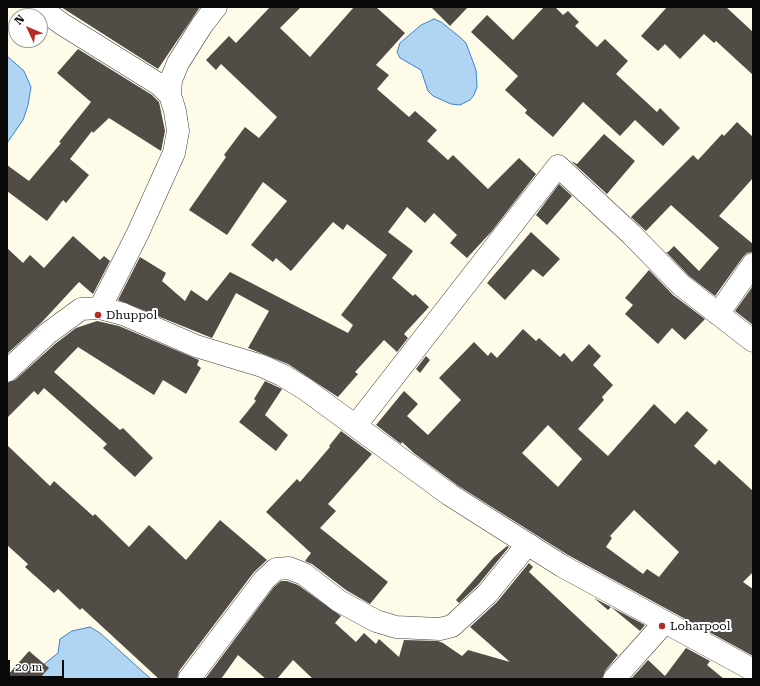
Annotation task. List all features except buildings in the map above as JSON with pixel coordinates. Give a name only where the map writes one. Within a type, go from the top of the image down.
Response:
[{"type":"street","points":[[39,7],[62,24],[160,84],[170,95]]},
{"type":"street","points":[[100,308],[137,235],[174,153],[178,131],[175,111],[170,95],[171,80],[178,63],[202,25],[216,7]]},
{"type":"street","points":[[356,425],[558,166],[631,234],[681,285],[753,341]]},
{"type":"street","points":[[718,314],[753,264]]},
{"type":"street","points":[[7,371],[47,334],[81,309],[100,308],[123,314],[196,346],[262,366],[282,375],[356,425],[450,495],[562,566],[753,670]]},
{"type":"street","points":[[189,679],[264,580],[276,569],[289,568],[304,574],[339,601],[376,621],[396,627],[440,629],[452,626],[476,604],[528,544]]},
{"type":"street","points":[[614,679],[664,622]]},
{"type":"water","points":[[434,19],[441,22],[466,43],[476,70],[477,87],[474,95],[470,100],[460,105],[451,104],[433,96],[428,91],[421,70],[400,58],[397,52],[400,43],[421,25]]},
{"type":"water","points":[[7,56],[24,71],[31,87],[28,105],[23,120],[7,143]]},
{"type":"water","points":[[90,627],[100,633],[151,679],[36,679],[43,665],[58,653],[60,639],[72,631]]},
{"type":"place","name":"Dhuppol","points":[[98,315]]},
{"type":"place","name":"Loharpool","points":[[662,626]]}]
